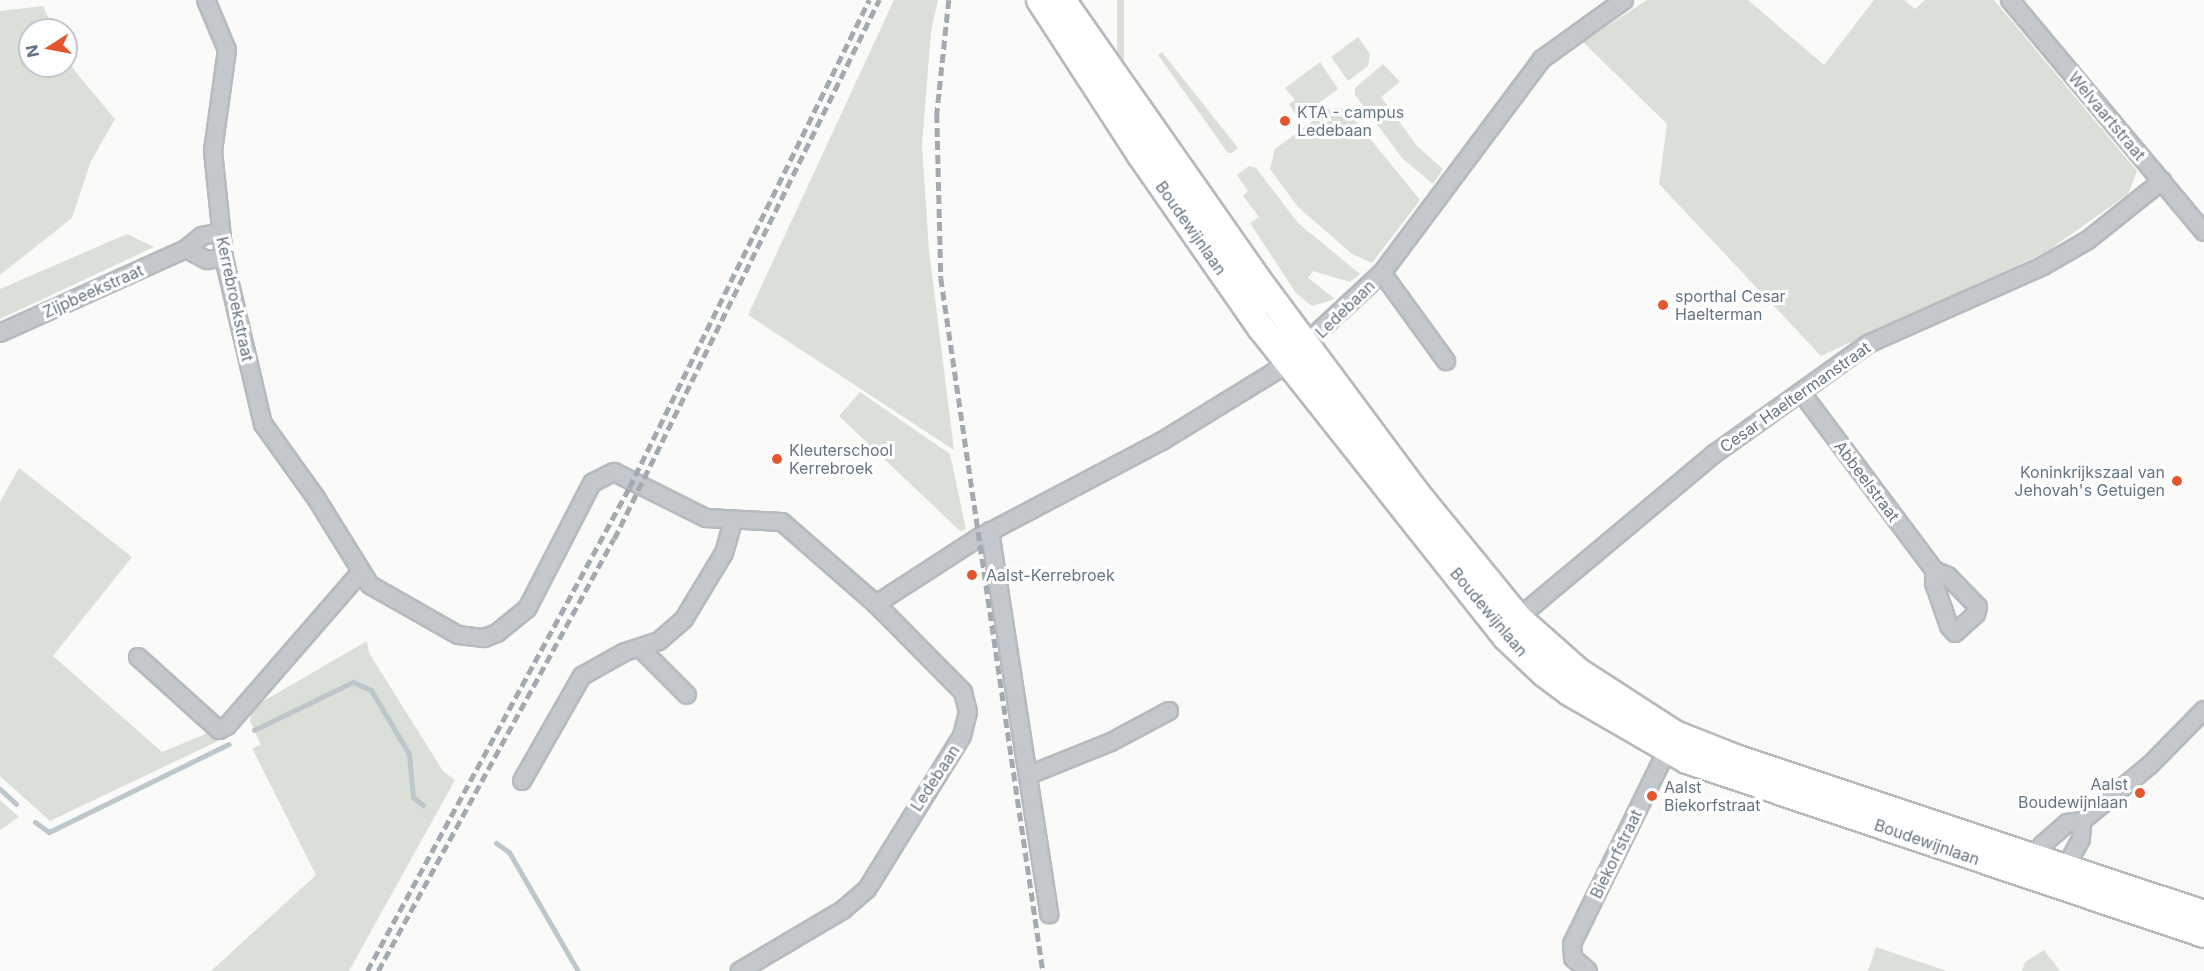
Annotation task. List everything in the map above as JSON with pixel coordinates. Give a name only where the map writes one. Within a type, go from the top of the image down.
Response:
[{"type":"main road","name":"Boudewijnlaan","points":[[1040,0],[1117,120],[1254,319],[1520,651],[1569,692],[1671,742],[2061,876],[2204,934]]},
{"type":"main road","name":"Boudewijnlaan","points":[[1062,0],[1276,304],[1424,503],[1518,618],[1579,672],[1671,742],[2036,857],[2061,876],[2204,914]]},
{"type":"street","name":"Kerrebroekstraat","points":[[206,0],[227,50],[213,151],[224,258],[263,424],[322,508],[370,585],[384,596],[458,636],[484,638],[512,624],[527,609],[592,483],[606,473],[624,475],[706,518],[733,521],[768,519],[782,522],[876,604]]},
{"type":"street","name":"Welvaartstraat","points":[[2010,0],[2204,232]]},
{"type":"street","name":"Ledebaan","points":[[740,971],[843,910],[867,889],[962,736],[968,712],[963,692],[876,604],[990,531],[1196,421],[1287,361],[1382,273],[1526,77],[1569,38],[1614,3]]},
{"type":"street","name":"Cesar Haeltermanstraat","points":[[1518,618],[1714,454],[1868,344],[2043,266],[2088,240],[2162,181]]},
{"type":"street","name":"Zijpbeekstraat","points":[[0,333],[186,249],[202,236],[221,232]]},
{"type":"street","points":[[186,249],[207,260],[224,258]]},
{"type":"street","points":[[1382,273],[1446,362]]},
{"type":"street","name":"Abbeelstraat","points":[[1801,392],[1934,570]]},
{"type":"street","points":[[522,781],[582,676],[668,635],[684,619],[724,553],[733,521]]},
{"type":"street","points":[[990,531],[1049,914]]},
{"type":"street","points":[[138,657],[219,730],[227,726],[361,572]]},
{"type":"street","points":[[640,648],[687,695]]},
{"type":"street","points":[[2036,857],[2042,844],[2067,822],[2082,821],[2150,765],[2204,710]]},
{"type":"street","points":[[1029,775],[1112,742],[1168,711]]},
{"type":"street","name":"Biekorfstraat","points":[[1588,971],[1573,958],[1572,944],[1671,742]]},
{"type":"street","points":[[2061,876],[2081,839],[2082,821]]},
{"type":"shaded area","points":[[894,0],[938,0],[931,31],[922,145],[929,250],[954,450],[748,315]]},
{"type":"shaded area","points":[[1117,0],[1124,0],[1124,59],[1117,59]]},
{"type":"shaded area","points":[[1647,0],[1748,0],[1824,65],[1874,0],[1904,0],[1915,9],[1925,0],[1994,0],[2137,171],[2128,194],[2046,252],[1821,356],[1659,184],[1667,124],[1583,42]]},
{"type":"shaded area","points":[[43,6],[48,18],[18,18],[18,78],[78,78],[78,75],[115,119],[91,161],[72,218],[0,275],[0,11]]},
{"type":"shaded area","points":[[1358,37],[1370,54],[1368,66],[1348,81],[1331,57]]},
{"type":"shaded area","points":[[1162,52],[1238,148],[1232,153],[1228,153],[1158,55]]},
{"type":"shaded area","points":[[1320,62],[1338,89],[1298,118],[1289,104],[1295,100],[1285,88]]},
{"type":"shaded area","points":[[1383,64],[1400,82],[1381,97],[1417,146],[1443,169],[1433,184],[1403,159],[1355,95],[1355,88]]},
{"type":"shaded area","points":[[1329,109],[1346,109],[1420,200],[1372,263],[1352,254],[1298,207],[1270,169],[1275,149]]},
{"type":"shaded area","points":[[1249,166],[1256,168],[1298,223],[1360,274],[1350,282],[1313,271],[1308,278],[1335,299],[1312,306],[1296,293],[1250,223],[1259,217],[1243,196],[1248,191],[1237,175]]},
{"type":"shaded area","points":[[127,234],[154,247],[0,319],[0,289]]},
{"type":"shaded area","points":[[860,392],[950,454],[966,529],[960,531],[839,416]]},
{"type":"shaded area","points":[[19,468],[132,557],[53,656],[162,752],[215,730],[220,740],[50,821],[0,776],[0,502]]},
{"type":"shaded area","points":[[367,641],[369,653],[443,771],[455,780],[349,971],[211,971],[316,875],[252,748],[261,745],[250,721],[253,707]]},
{"type":"shaded area","points":[[0,800],[19,817],[0,830]]},
{"type":"shaded area","points":[[1876,947],[1947,971],[1868,971]]},
{"type":"shaded area","points":[[2044,950],[2060,971],[2022,971],[2025,962]]},
{"type":"waterway","points":[[254,730],[353,682],[371,690],[409,754],[413,797],[423,805]]},
{"type":"waterway","points":[[35,822],[49,832],[229,744]]},
{"type":"waterway","points":[[0,789],[16,804]]},
{"type":"waterway","points":[[496,843],[509,852],[578,971]]},
{"type":"railway","points":[[367,971],[629,488],[869,0]]},
{"type":"railway","points":[[378,971],[614,539],[879,0]]},
{"type":"railway","points":[[949,0],[937,114],[941,278],[1043,971]]},
{"type":"place","name":"KTA - campus Ledebaan","points":[[1285,121]]},
{"type":"place","name":"sporthal Cesar Haelterman","points":[[1663,305]]},
{"type":"place","name":"Kleuterschool Kerrebroek","points":[[777,459]]},
{"type":"place","name":"Koninkrijkszaal van Jehovah's Getuigen","points":[[2177,481]]},
{"type":"place","name":"Aalst-Kerrebroek","points":[[972,575]]},
{"type":"place","name":"Aalst Boudewijnlaan","points":[[2140,793]]},
{"type":"place","name":"Aalst Biekorfstraat","points":[[1652,796]]}]
